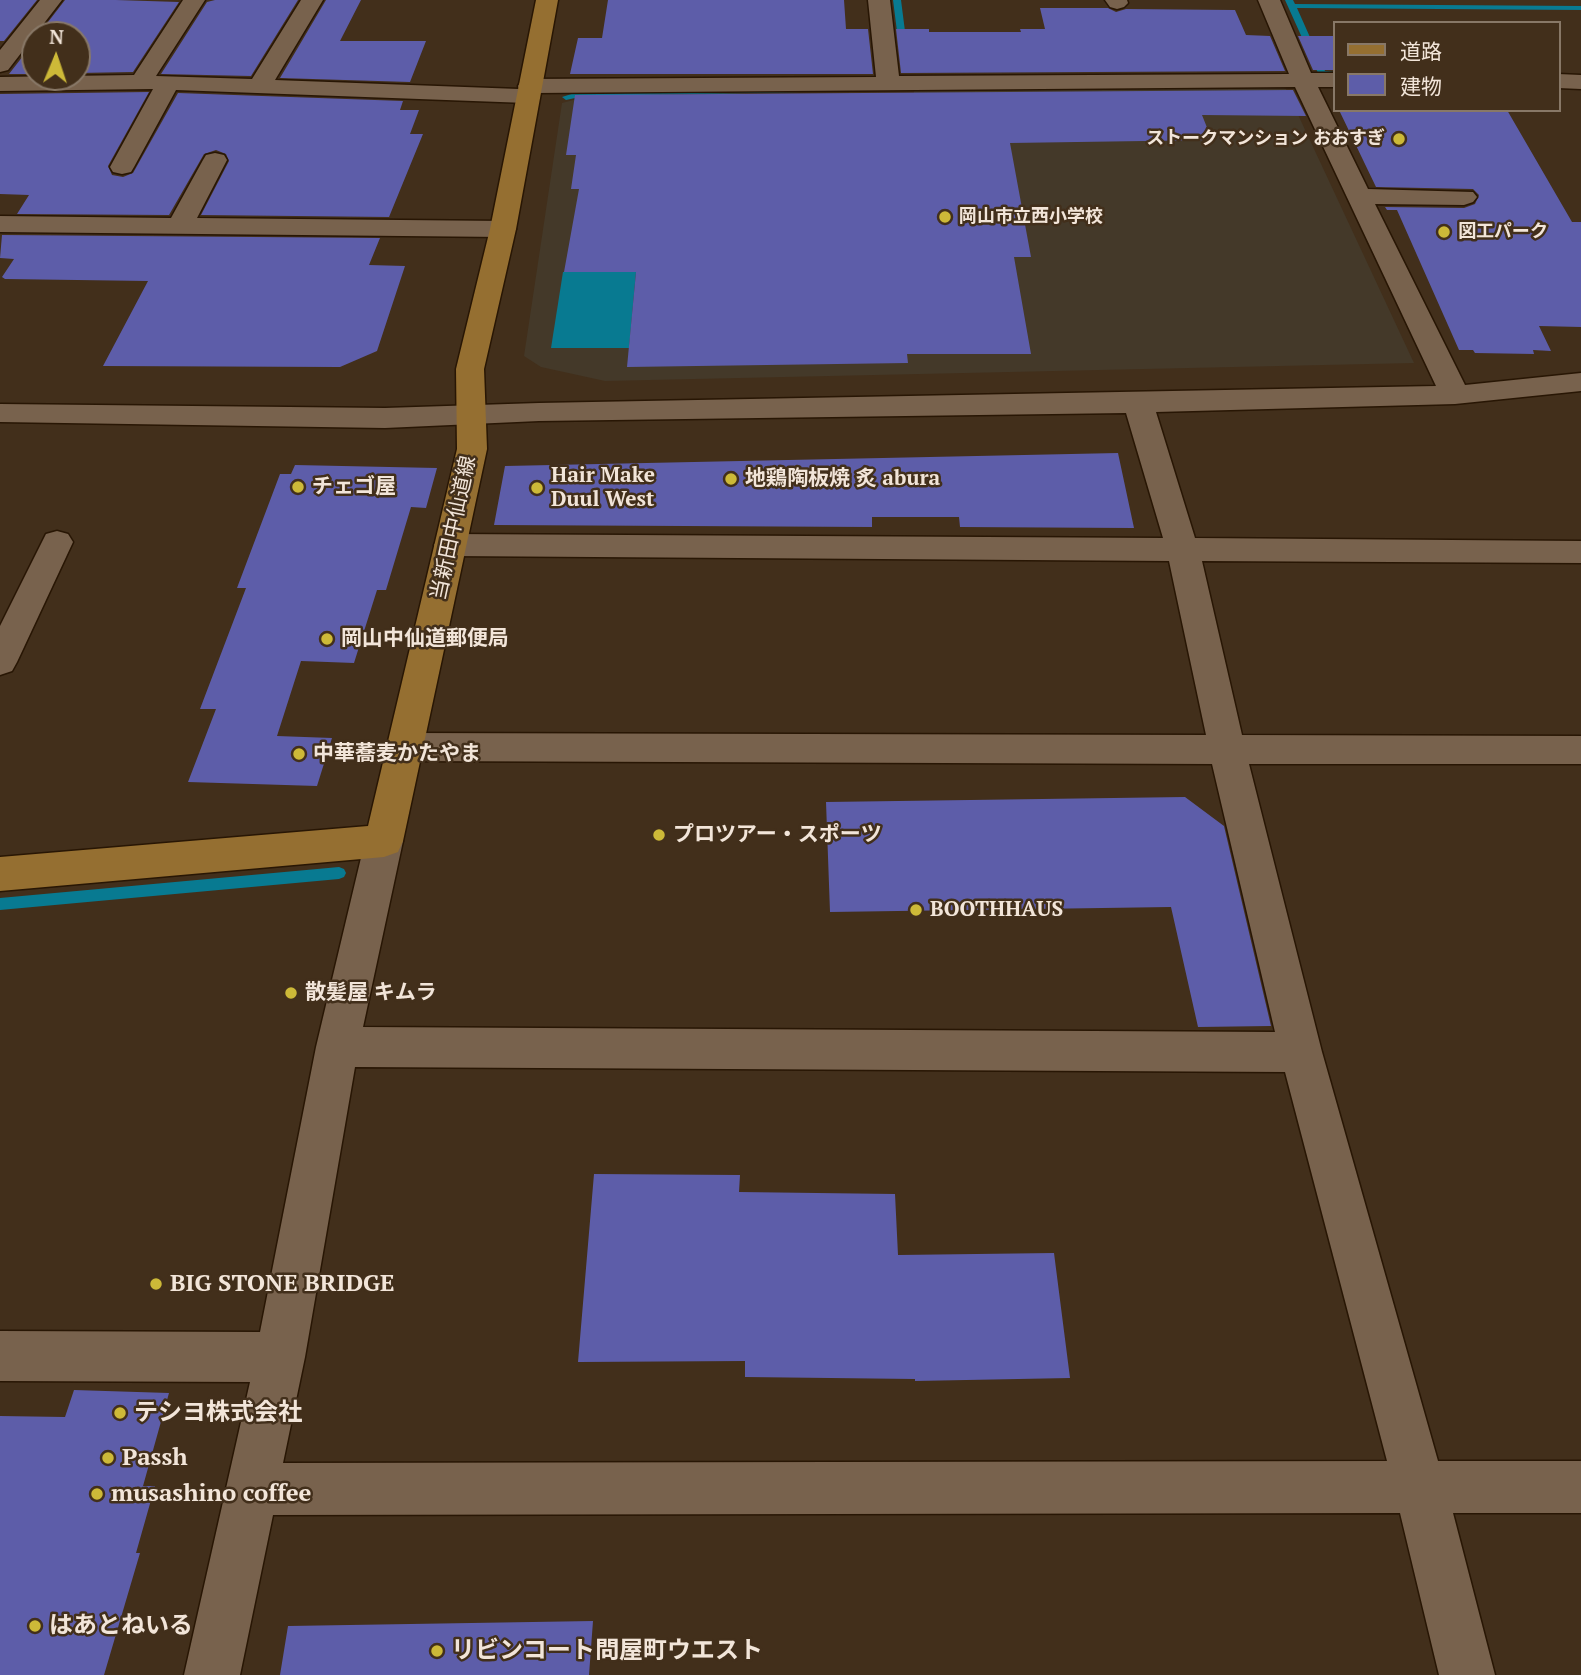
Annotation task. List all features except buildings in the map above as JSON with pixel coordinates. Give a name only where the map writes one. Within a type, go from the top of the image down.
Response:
[{"type":"main road","name":"当新田中仙道線","points":[[384,841],[472,449],[470,369],[503,229],[547,0]]},
{"type":"main road","points":[[0,874],[384,841]]},
{"type":"street","points":[[0,65],[51,0]]},
{"type":"street","points":[[141,82],[194,0]]},
{"type":"street","points":[[259,87],[312,0]]},
{"type":"street","points":[[879,0],[888,83]]},
{"type":"street","points":[[1269,0],[1303,80],[1455,395]]},
{"type":"street","points":[[0,84],[141,82],[259,87],[528,91],[888,83],[1332,80]]},
{"type":"street","points":[[1560,81],[1581,82]]},
{"type":"street","points":[[122,167],[168,83]]},
{"type":"street","points":[[180,226],[215,160]]},
{"type":"street","points":[[1359,196],[1464,197]]},
{"type":"street","points":[[0,224],[503,229]]},
{"type":"street","points":[[0,413],[385,418],[1455,395],[1581,382]]},
{"type":"street","points":[[1138,403],[1183,551],[1227,748],[1301,1052],[1420,1488],[1467,1675]]},
{"type":"street","points":[[0,662],[57,542]]},
{"type":"street","points":[[450,545],[1581,552]]},
{"type":"street","points":[[405,747],[1581,750]]},
{"type":"street","points":[[212,1675],[280,1357],[337,1047],[384,841]]},
{"type":"street","points":[[337,1047],[1301,1052]]},
{"type":"street","points":[[0,1356],[280,1357]]},
{"type":"street","points":[[252,1489],[1581,1488]]},
{"type":"shaded area","name":"岡山市立西小学校","points":[[1275,84],[1286,89],[1414,363],[605,381],[541,367],[524,356],[562,103],[589,96],[914,93],[913,86]]},
{"type":"water","points":[[563,272],[636,272],[629,348],[551,348]]},
{"type":"waterway","points":[[897,0],[903,47]]},
{"type":"waterway","points":[[1289,0],[1292,6]]},
{"type":"waterway","points":[[1292,6],[1581,8]]},
{"type":"waterway","points":[[1292,6],[1322,73],[1332,74]]},
{"type":"waterway","points":[[566,97],[584,93],[906,88]]},
{"type":"waterway","points":[[0,904],[339,873]]},
{"type":"place","name":"ストークマンション おおすぎ","points":[[1399,139]]},
{"type":"place","name":"岡山市立西小学校","points":[[945,217]]},
{"type":"place","name":"図工パーク","points":[[1444,232]]},
{"type":"place","name":"地鶏陶板焼 炙 abura","points":[[731,479]]},
{"type":"place","name":"チェゴ屋","points":[[298,487]]},
{"type":"place","name":"Hair Make Duul West","points":[[537,488]]},
{"type":"place","name":"岡山中仙道郵便局","points":[[327,639]]},
{"type":"place","name":"中華蕎麦かたやま","points":[[299,754]]},
{"type":"place","name":"プロツアー・スポーツ","points":[[659,835]]},
{"type":"place","name":"BOOTHHAUS","points":[[916,910]]},
{"type":"place","name":"散髪屋 キムラ","points":[[291,993]]},
{"type":"place","name":"BIG STONE BRIDGE","points":[[156,1284]]},
{"type":"place","name":"テシヨ株式会社","points":[[120,1413]]},
{"type":"place","name":"Passh","points":[[108,1458]]},
{"type":"place","name":"musashino coffee","points":[[97,1494]]},
{"type":"place","name":"はあとねいる","points":[[35,1626]]},
{"type":"place","name":"リビンコート問屋町ウエスト","points":[[437,1651]]}]
